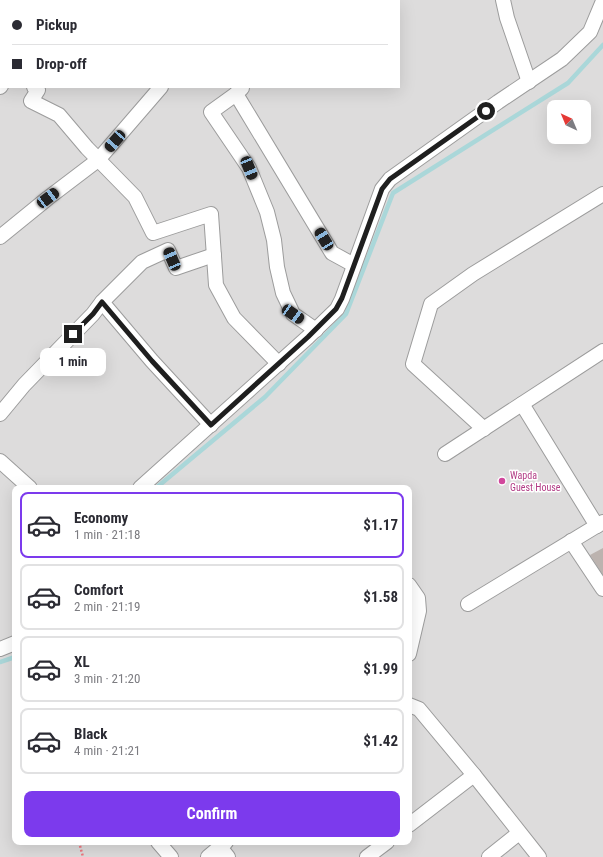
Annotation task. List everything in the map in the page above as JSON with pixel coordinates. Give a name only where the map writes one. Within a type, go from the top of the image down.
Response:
[{"type":"street","points":[[503,0],[507,18],[529,82]]},
{"type":"street","points":[[143,485],[316,330],[336,309],[342,298],[382,189],[390,179],[562,59],[590,32],[603,1]]},
{"type":"street","points":[[35,88],[38,90],[31,101],[59,115],[98,160],[135,197],[153,233],[211,214],[216,285],[234,318],[278,364]]},
{"type":"street","points":[[0,237],[98,160],[160,88]]},
{"type":"street","points":[[316,330],[293,314],[283,293],[277,267],[274,240],[267,212],[249,168],[211,112],[239,90],[332,252],[354,265]]},
{"type":"street","points":[[484,429],[413,364],[431,304],[473,274],[603,194]]},
{"type":"street","points":[[0,414],[24,385],[142,262],[168,250],[176,268],[214,255]]},
{"type":"street","points":[[102,302],[152,361],[211,425]]},
{"type":"street","points":[[445,454],[603,351]]},
{"type":"street","points":[[468,604],[600,524],[522,404]]},
{"type":"street","points":[[0,460],[27,485]]},
{"type":"street","points":[[571,542],[603,589]]},
{"type":"street","points":[[412,589],[418,598],[419,611],[412,641]]},
{"type":"street","points":[[0,649],[12,644]]},
{"type":"street","points":[[412,706],[419,709],[539,857]]},
{"type":"street","points":[[412,823],[474,775]]},
{"type":"street","points":[[489,857],[520,833]]},
{"type":"street","points":[[160,845],[170,857]]},
{"type":"street","points":[[367,857],[383,845]]},
{"type":"street","points":[[208,857],[225,849]]},
{"type":"path","points":[[80,845],[83,857]]},
{"type":"shaded area","points":[[400,0],[603,0],[603,857],[0,857],[0,88],[400,88]]},
{"type":"building","points":[[603,548],[603,575],[590,555]]},
{"type":"waterway","points":[[160,485],[265,397],[346,314],[393,193],[568,83],[603,45]]},
{"type":"waterway","points":[[0,662],[12,658]]},
{"type":"place","name":"Wapda Guest House","points":[[502,481]]},
{"type":"route","points":[[73,334],[93,314],[102,302],[152,361],[211,425],[308,337],[336,309],[342,298],[382,189],[390,179],[486,111]]}]
